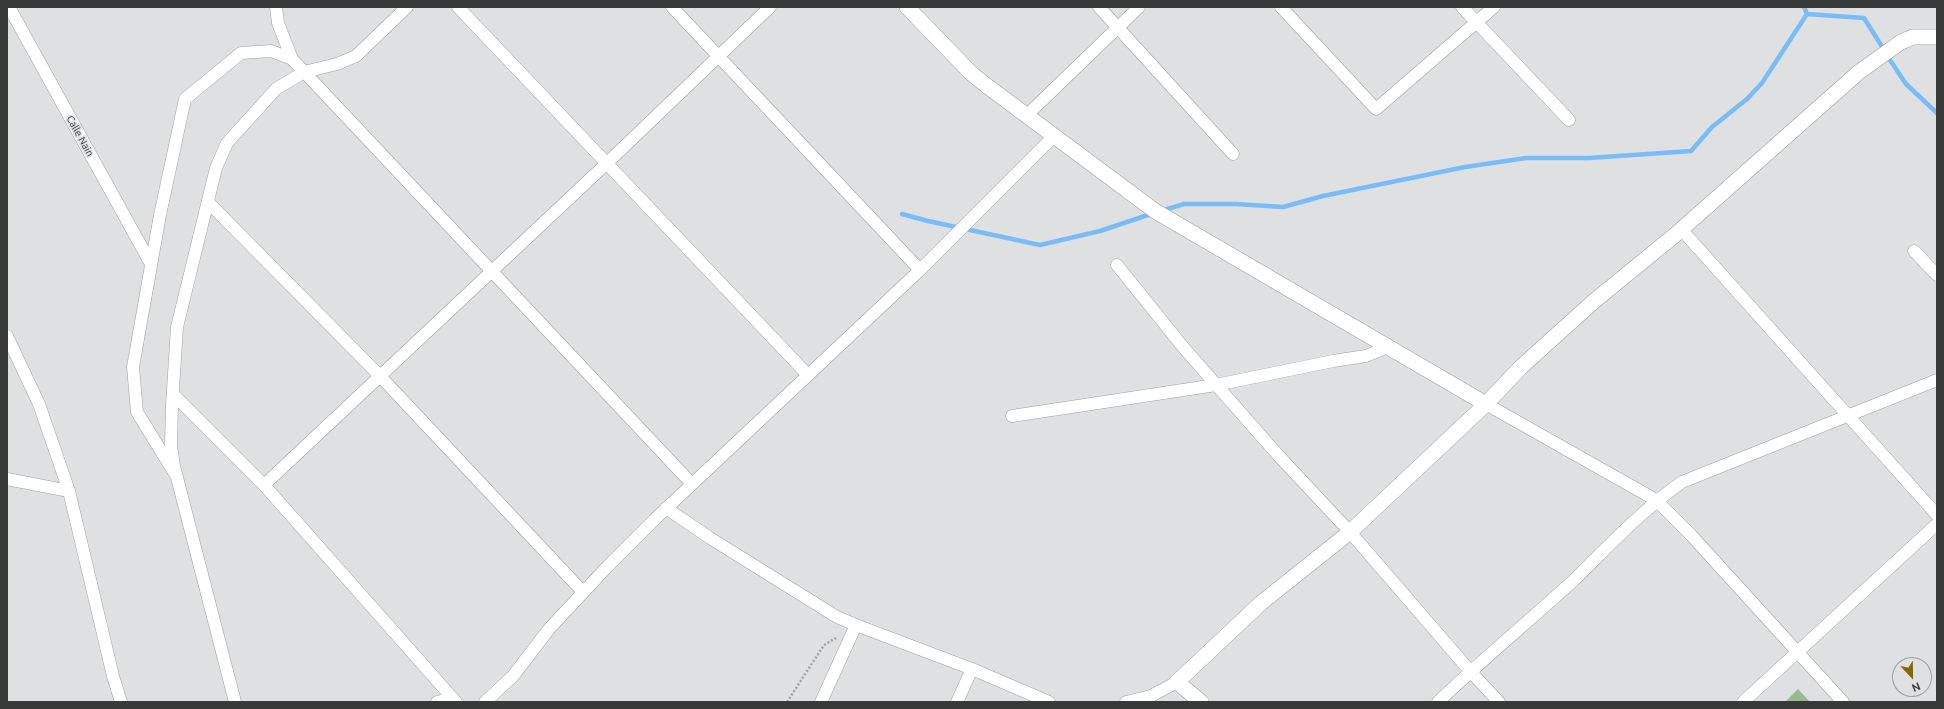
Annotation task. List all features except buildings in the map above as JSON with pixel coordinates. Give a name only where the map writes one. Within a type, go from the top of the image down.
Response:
[{"type":"street","name":"Calle Nain","points":[[9,7],[151,264]]},
{"type":"street","points":[[276,7],[278,23],[292,59],[692,484]]},
{"type":"street","points":[[235,702],[177,477],[171,446],[177,327],[216,168],[227,143],[276,89],[304,72],[337,64],[356,56],[407,7]]},
{"type":"street","points":[[458,7],[808,375]]},
{"type":"street","points":[[672,7],[920,270]]},
{"type":"street","points":[[264,485],[606,164],[770,7]]},
{"type":"street","points":[[907,7],[972,74],[1026,116],[1155,211],[1486,404],[1656,500],[1691,534],[1842,702]]},
{"type":"street","points":[[1099,7],[1233,154]]},
{"type":"street","points":[[1026,116],[1138,7]]},
{"type":"street","points":[[1281,7],[1376,108],[1494,7]]},
{"type":"street","points":[[1462,7],[1570,120]]},
{"type":"street","points":[[1126,702],[1151,696],[1177,682],[1261,603],[1350,532],[1486,404],[1521,367],[1593,302],[1681,229],[1859,72],[1901,42],[1913,37],[1937,37]]},
{"type":"street","points":[[177,477],[137,412],[133,367],[151,264],[185,99],[241,53],[271,51],[292,59]]},
{"type":"street","points":[[485,702],[513,676],[549,629],[583,592],[666,508],[920,270],[1054,136]]},
{"type":"street","points":[[208,202],[380,376],[583,592]]},
{"type":"street","points":[[1681,229],[1937,515]]},
{"type":"street","points":[[1914,251],[1937,275]]},
{"type":"street","points":[[1117,265],[1183,347],[1216,385],[1277,454],[1350,532],[1470,671],[1499,702]]},
{"type":"street","points":[[7,336],[39,404],[69,491],[120,702]]},
{"type":"street","points":[[1012,416],[1216,385],[1333,361],[1366,356],[1388,347]]},
{"type":"street","points":[[1438,702],[1470,671],[1573,580],[1656,500],[1682,482],[1937,380]]},
{"type":"street","points":[[173,394],[264,485],[454,700]]},
{"type":"street","points":[[7,479],[69,491]]},
{"type":"street","points":[[666,508],[710,538],[836,617],[972,669],[1049,702]]},
{"type":"street","points":[[1744,702],[1937,524]]},
{"type":"street","points":[[821,702],[856,625]]},
{"type":"street","points":[[957,702],[972,669]]},
{"type":"street","points":[[1177,682],[1201,702]]},
{"type":"street","points":[[438,702],[454,700]]},
{"type":"path","points":[[787,702],[824,645],[856,625]]},
{"type":"green space","points":[[1798,689],[1810,702],[1785,702]]},
{"type":"waterway","points":[[1804,7],[1807,14],[1864,18],[1881,45]]},
{"type":"waterway","points":[[1161,211],[1184,204],[1235,204],[1283,207],[1323,196],[1465,167],[1526,158],[1589,158],[1691,151],[1712,127],[1747,99],[1762,83],[1807,14]]},
{"type":"waterway","points":[[1890,60],[1906,84],[1937,113]]},
{"type":"waterway","points":[[902,214],[1040,245],[1100,231],[1154,213]]}]
